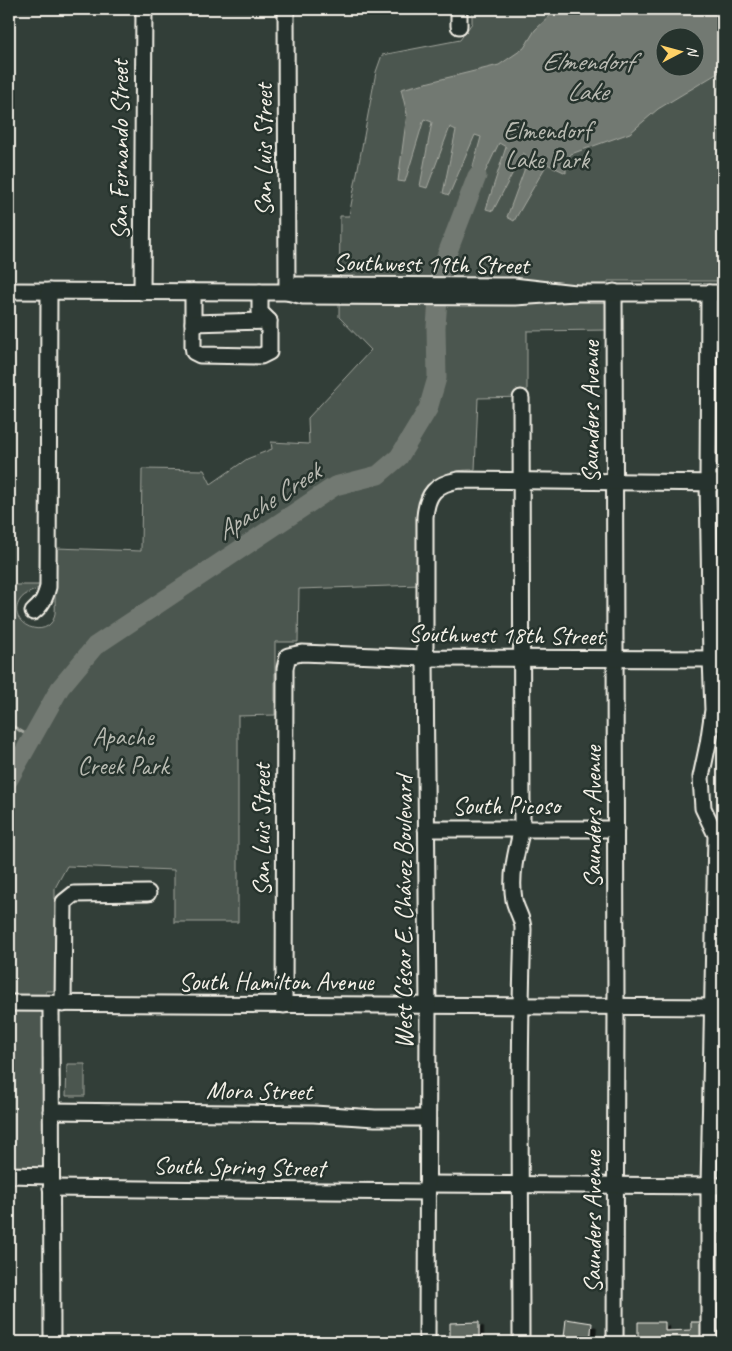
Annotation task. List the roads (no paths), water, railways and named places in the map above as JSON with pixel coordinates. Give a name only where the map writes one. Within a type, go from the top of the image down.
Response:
[{"type":"street","name":"San Fernando Street","points":[[142,292],[144,9]]},
{"type":"street","name":"San Luis Street","points":[[286,9],[287,292]]},
{"type":"street","points":[[459,9],[459,26]]},
{"type":"street","name":"Southwest 19th Street","points":[[9,291],[287,292],[303,296],[397,291],[472,292],[515,297],[575,292],[716,293]]},
{"type":"street","points":[[33,612],[45,599],[48,587],[49,291]]},
{"type":"street","points":[[193,292],[194,352],[200,355],[261,356],[269,352],[269,321],[260,312],[260,292]]},
{"type":"street","name":"Saunders Avenue","points":[[614,292],[615,1342]]},
{"type":"street","points":[[709,1342],[716,1186],[718,1007],[716,835],[704,808],[701,778],[713,710],[717,659],[716,293]]},
{"type":"street","points":[[193,323],[269,321]]},
{"type":"street","points":[[521,398],[522,829],[514,856],[514,901],[523,924],[520,1006],[521,1342]]},
{"type":"street","name":"West César E. Chávez Boulevard","points":[[427,1342],[428,1006],[424,658],[426,506],[432,492],[440,486],[459,480],[522,481]]},
{"type":"street","points":[[522,481],[716,483]]},
{"type":"street","name":"Southwest 18th Street","points":[[288,656],[302,653],[424,658],[717,659]]},
{"type":"street","name":"San Luis Street","points":[[284,1005],[285,668],[288,656]]},
{"type":"street","name":"South Picoso","points":[[426,829],[616,829]]},
{"type":"street","points":[[52,1342],[51,1004],[64,902],[74,894],[148,894]]},
{"type":"street","name":"South Hamilton Avenue","points":[[9,1003],[718,1007]]},
{"type":"street","name":"Mora Street","points":[[51,1111],[314,1114],[375,1118],[427,1118]]},
{"type":"street","name":"South Spring Street","points":[[9,1175],[51,1182],[427,1188],[521,1184],[716,1186]]},
{"type":"water","name":"Elmendorf Lake","points":[[553,9],[723,9],[723,70],[658,109],[630,133],[571,154],[566,161],[566,173],[547,164],[514,221],[507,217],[529,157],[523,153],[493,211],[486,209],[506,147],[499,143],[471,202],[464,199],[481,137],[475,135],[449,195],[443,193],[456,130],[450,127],[427,188],[420,186],[432,122],[424,119],[405,182],[398,181],[407,114],[401,89],[499,65],[524,48],[535,30],[552,14]]},
{"type":"waterway","name":"Apache Creek","points":[[9,779],[60,688],[95,646],[335,486],[378,475],[399,457],[428,409],[437,378],[436,327],[440,272],[477,176]]},
{"type":"waterway","points":[[9,724],[32,738]]},
{"type":"park label","name":"Elmendorf Lake Park","points":[[547,144]]},
{"type":"park label","name":"Apache Creek Park","points":[[123,750]]}]
